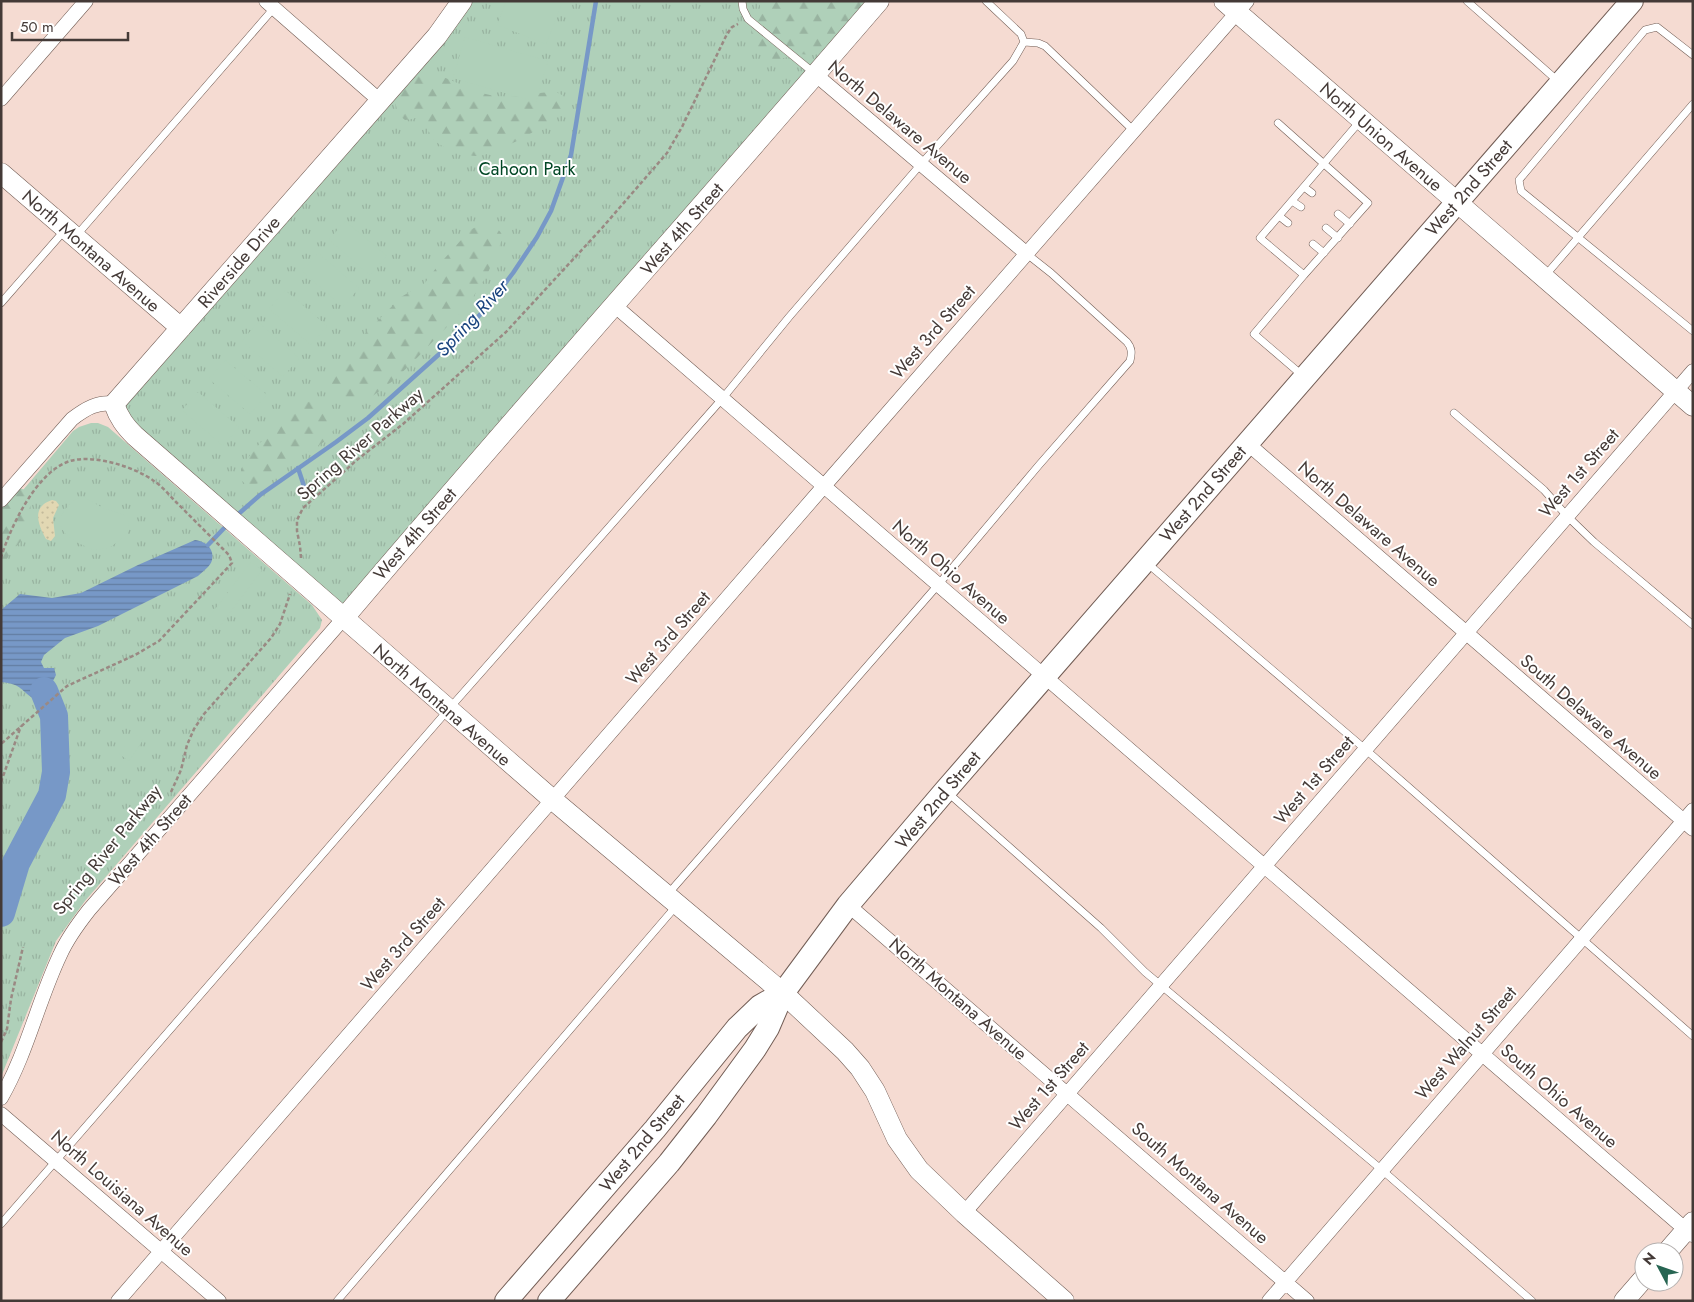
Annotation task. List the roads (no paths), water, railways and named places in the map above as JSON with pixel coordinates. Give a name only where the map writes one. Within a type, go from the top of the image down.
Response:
[{"type":"main road","name":"West 2nd Street","points":[[549,1301],[668,1164],[734,1080],[768,1028],[783,993],[848,905],[1632,1]]},
{"type":"main road","name":"West 2nd Street","points":[[506,1301],[655,1129],[737,1028],[760,1006],[783,993]]},
{"type":"street","points":[[1,99],[86,1]]},
{"type":"street","name":"Riverside Drive","points":[[114,404],[437,36],[462,1]]},
{"type":"street","name":"West 4th Street","points":[[1,1098],[15,1068],[60,953],[89,910],[879,1]]},
{"type":"street","points":[[270,5],[379,100]]},
{"type":"street","name":"North Union Avenue","points":[[1236,5],[1361,120],[1693,406]]},
{"type":"street","name":"West 3rd Street","points":[[118,1301],[1134,131],[1236,5]]},
{"type":"street","name":"North Delaware Avenue","points":[[816,75],[1027,254]]},
{"type":"street","name":"North Montana Avenue","points":[[1,173],[181,328]]},
{"type":"street","name":"North Ohio Avenue","points":[[614,305],[1265,866]]},
{"type":"street","name":"West 1st Street","points":[[964,1213],[1693,371]]},
{"type":"street","points":[[1,500],[72,419],[98,404],[114,404]]},
{"type":"street","name":"North Montana Avenue","points":[[114,404],[122,422],[135,436],[448,710],[783,993],[860,1068],[875,1091],[904,1150],[925,1176],[1064,1301]]},
{"type":"street","name":"North Delaware Avenue","points":[[1247,443],[1465,633]]},
{"type":"street","name":"South Delaware Avenue","points":[[1465,633],[1690,820]]},
{"type":"street","name":"West Walnut Street","points":[[1268,1301],[1581,939],[1690,820]]},
{"type":"street","name":"South Ohio Avenue","points":[[1265,866],[1482,1054],[1690,1229]]},
{"type":"street","name":"North Montana Avenue","points":[[848,905],[1068,1093]]},
{"type":"street","name":"South Montana Avenue","points":[[1068,1093],[1307,1301]]},
{"type":"street","name":"North Louisiana Avenue","points":[[1,1114],[219,1301]]},
{"type":"street","points":[[1676,1242],[1690,1229]]},
{"type":"street","points":[[1624,1301],[1634,1290]]},
{"type":"lane","name":"North Delaware Avenue","points":[[742,1],[743,9],[748,19],[816,75]]},
{"type":"lane","points":[[1,1224],[448,710],[722,399],[795,310],[921,164],[1013,62],[1024,42],[1021,34],[986,1]]},
{"type":"lane","points":[[1467,1],[1561,83]]},
{"type":"lane","points":[[1,304],[70,233],[270,5]]},
{"type":"lane","points":[[1693,56],[1657,27],[1645,30],[1519,180],[1522,190],[1693,330]]},
{"type":"lane","points":[[1024,42],[1038,43],[1045,46],[1134,131]]},
{"type":"lane","points":[[1544,277],[1693,104]]},
{"type":"lane","points":[[1304,275],[1260,238],[1361,120]]},
{"type":"lane","points":[[1278,123],[1368,203],[1254,334],[1305,377]]},
{"type":"lane","points":[[1304,186],[1312,193]]},
{"type":"lane","points":[[1292,200],[1301,207]]},
{"type":"lane","points":[[1338,214],[1350,224]]},
{"type":"lane","points":[[1279,216],[1288,223]]},
{"type":"lane","points":[[1326,228],[1338,238]]},
{"type":"lane","points":[[1313,244],[1324,253]]},
{"type":"lane","points":[[336,1301],[938,585],[1130,361],[1132,355],[1131,347],[1118,333],[1027,254]]},
{"type":"lane","points":[[1454,413],[1544,490],[1594,542],[1693,625]]},
{"type":"lane","points":[[1145,561],[1693,1036]]},
{"type":"lane","points":[[945,791],[1101,928],[1145,972],[1382,1170],[1532,1301]]},
{"type":"water","points":[[195,540],[206,544],[211,549],[213,556],[206,569],[198,576],[98,626],[65,638],[44,655],[41,662],[44,668],[54,668],[56,675],[51,685],[36,700],[18,686],[1,682],[1,610],[20,594],[52,598],[81,593]]},
{"type":"waterway","name":"Spring River","points":[[235,517],[260,495],[368,418],[465,331],[487,307],[513,273],[537,237],[551,211],[571,155],[596,1]]},
{"type":"waterway","points":[[298,468],[305,489]]},
{"type":"waterway","name":"Spring River","points":[[208,545],[228,524]]},
{"type":"waterway","name":"Spring River","points":[[1,913],[16,863],[52,795],[56,772],[54,716],[44,691]]},
{"type":"park label","name":"Cahoon Park","points":[[527,169]]}]
